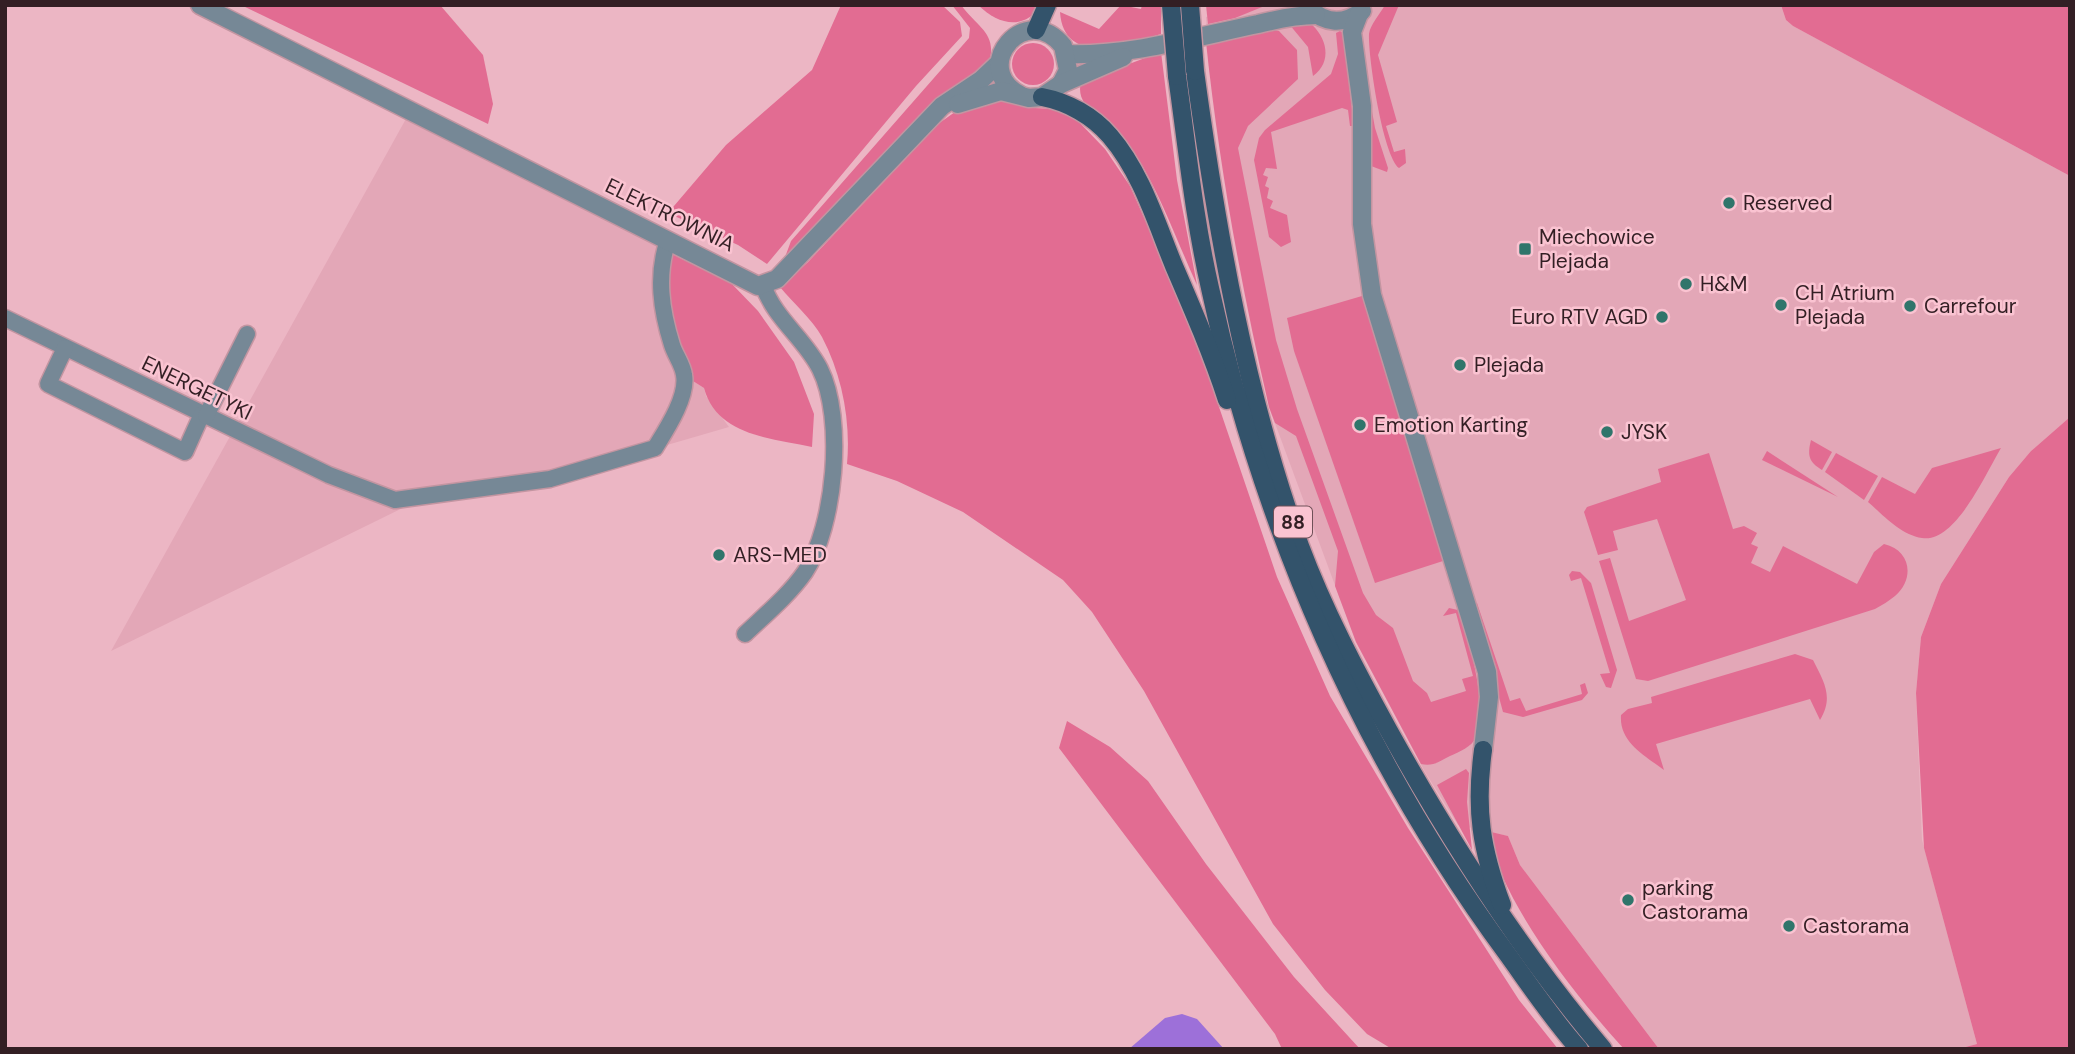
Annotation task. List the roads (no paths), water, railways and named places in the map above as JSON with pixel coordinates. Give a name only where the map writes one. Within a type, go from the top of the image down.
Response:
[{"type":"main road","points":[[1036,30],[1047,5]]},
{"type":"main road","name":"88","points":[[1171,5],[1177,76],[1209,287],[1253,455],[1289,556],[1333,661],[1435,849],[1495,938],[1579,1049]]},
{"type":"main road","name":"88","points":[[1190,5],[1195,71],[1214,210],[1232,304],[1300,546],[1346,652],[1420,786],[1476,879],[1603,1049]]},
{"type":"main road","points":[[1042,97],[1061,101],[1093,121],[1109,135],[1130,166],[1211,349],[1248,463],[1289,556]]},
{"type":"main road","points":[[1483,750],[1477,805],[1479,829],[1490,875],[1510,928]]},
{"type":"street","name":"ELEKTROWNIA","points":[[201,5],[751,283],[764,285]]},
{"type":"street","points":[[1238,26],[1280,5]]},
{"type":"street","points":[[928,122],[982,94],[1001,91],[1042,97],[1061,84],[1136,51],[1312,10],[1334,22],[1363,9]]},
{"type":"street","points":[[1363,9],[1352,32],[1362,106],[1362,224],[1372,295],[1488,673],[1489,697],[1483,750]]},
{"type":"street","points":[[745,634],[804,573],[818,545],[834,454],[835,425],[821,370],[808,349],[774,307],[764,285],[777,279],[942,106],[981,80],[999,63],[1007,42],[1015,35],[1036,30],[1058,40],[1066,54],[1068,70],[1061,84]]},
{"type":"street","points":[[1066,54],[1136,51]]},
{"type":"street","points":[[999,63],[1006,83],[1023,96]]},
{"type":"street","name":"ENERGETYKI","points":[[5,318],[329,475],[395,500],[421,499],[550,479],[655,448],[676,414],[685,376],[672,346],[663,307],[659,267],[668,240]]},
{"type":"street","points":[[65,348],[48,384],[185,452],[247,334]]},
{"type":"place","name":"Reserved","points":[[1729,203]]},
{"type":"place","name":"Miechowice Plejada","points":[[1525,249]]},
{"type":"place","name":"H&M","points":[[1686,284]]},
{"type":"place","name":"CH Atrium Plejada","points":[[1781,305]]},
{"type":"place","name":"Carrefour","points":[[1910,306]]},
{"type":"place","name":"Euro RTV AGD","points":[[1662,317]]},
{"type":"place","name":"Plejada","points":[[1460,365]]},
{"type":"place","name":"Emotion Karting","points":[[1360,425]]},
{"type":"place","name":"JYSK","points":[[1607,432]]},
{"type":"place","name":"ARS-MED","points":[[719,555]]},
{"type":"place","name":"parking Castorama","points":[[1628,900]]},
{"type":"place","name":"Castorama","points":[[1789,926]]}]
